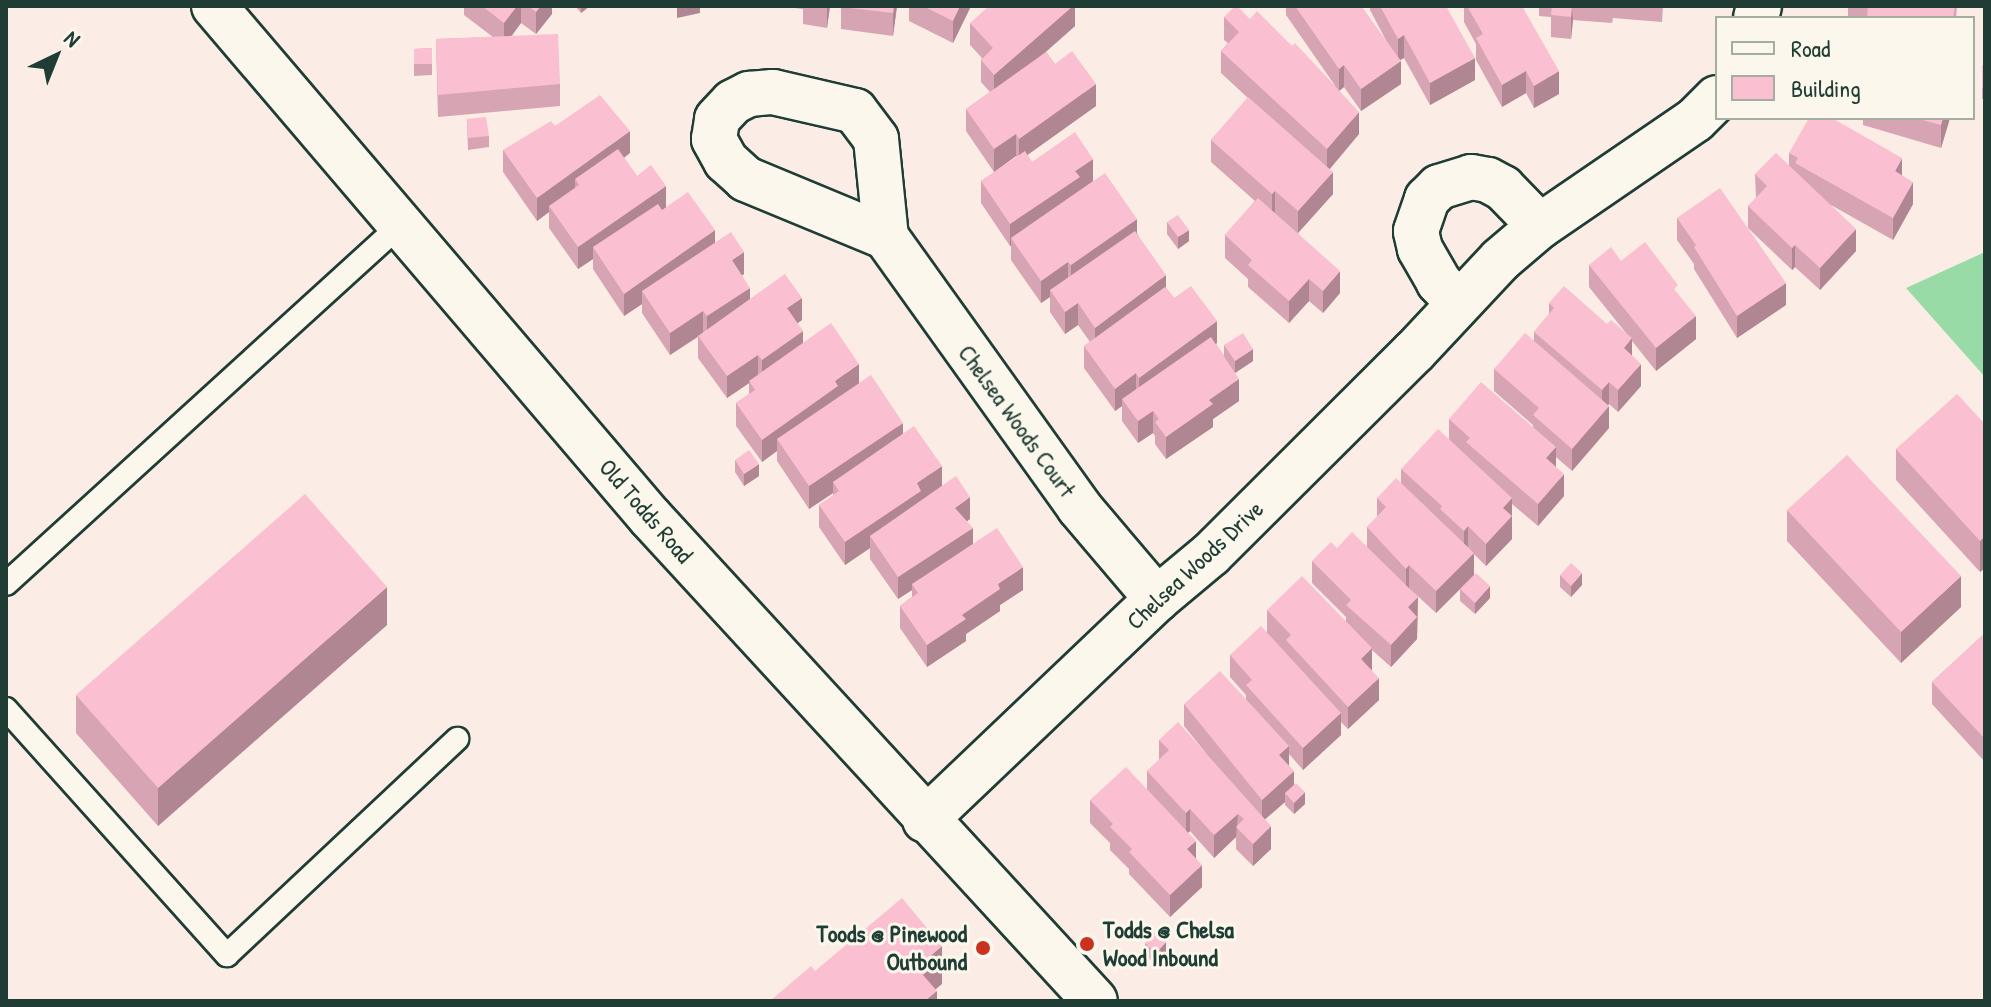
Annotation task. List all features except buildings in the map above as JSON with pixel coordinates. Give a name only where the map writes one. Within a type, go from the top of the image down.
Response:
[{"type":"street","name":"Old Todds Road","points":[[214,6],[650,517],[925,820],[1095,1001]]},
{"type":"street","name":"Chelsea Woods Drive","points":[[925,820],[1157,599],[1222,543],[1414,352],[1458,302],[1540,226],[1695,120],[1715,100]]},
{"type":"street","points":[[1458,302],[1439,282],[1420,249],[1416,231],[1423,207],[1439,187],[1471,177],[1488,180],[1503,188],[1540,226]]},
{"type":"street","name":"Chelsea Woods Court","points":[[886,237],[1079,507],[1157,599]]},
{"type":"lane","points":[[6,584],[399,226]]},
{"type":"lane","points":[[6,709],[227,955],[457,739]]},
{"type":"green space","points":[[1985,252],[1985,377],[1906,288]]},
{"type":"place","name":"Todds @ Chelsa Wood Inbound","points":[[1087,944]]},
{"type":"place","name":"Toods @ Pinewood Outbound","points":[[983,948]]}]
